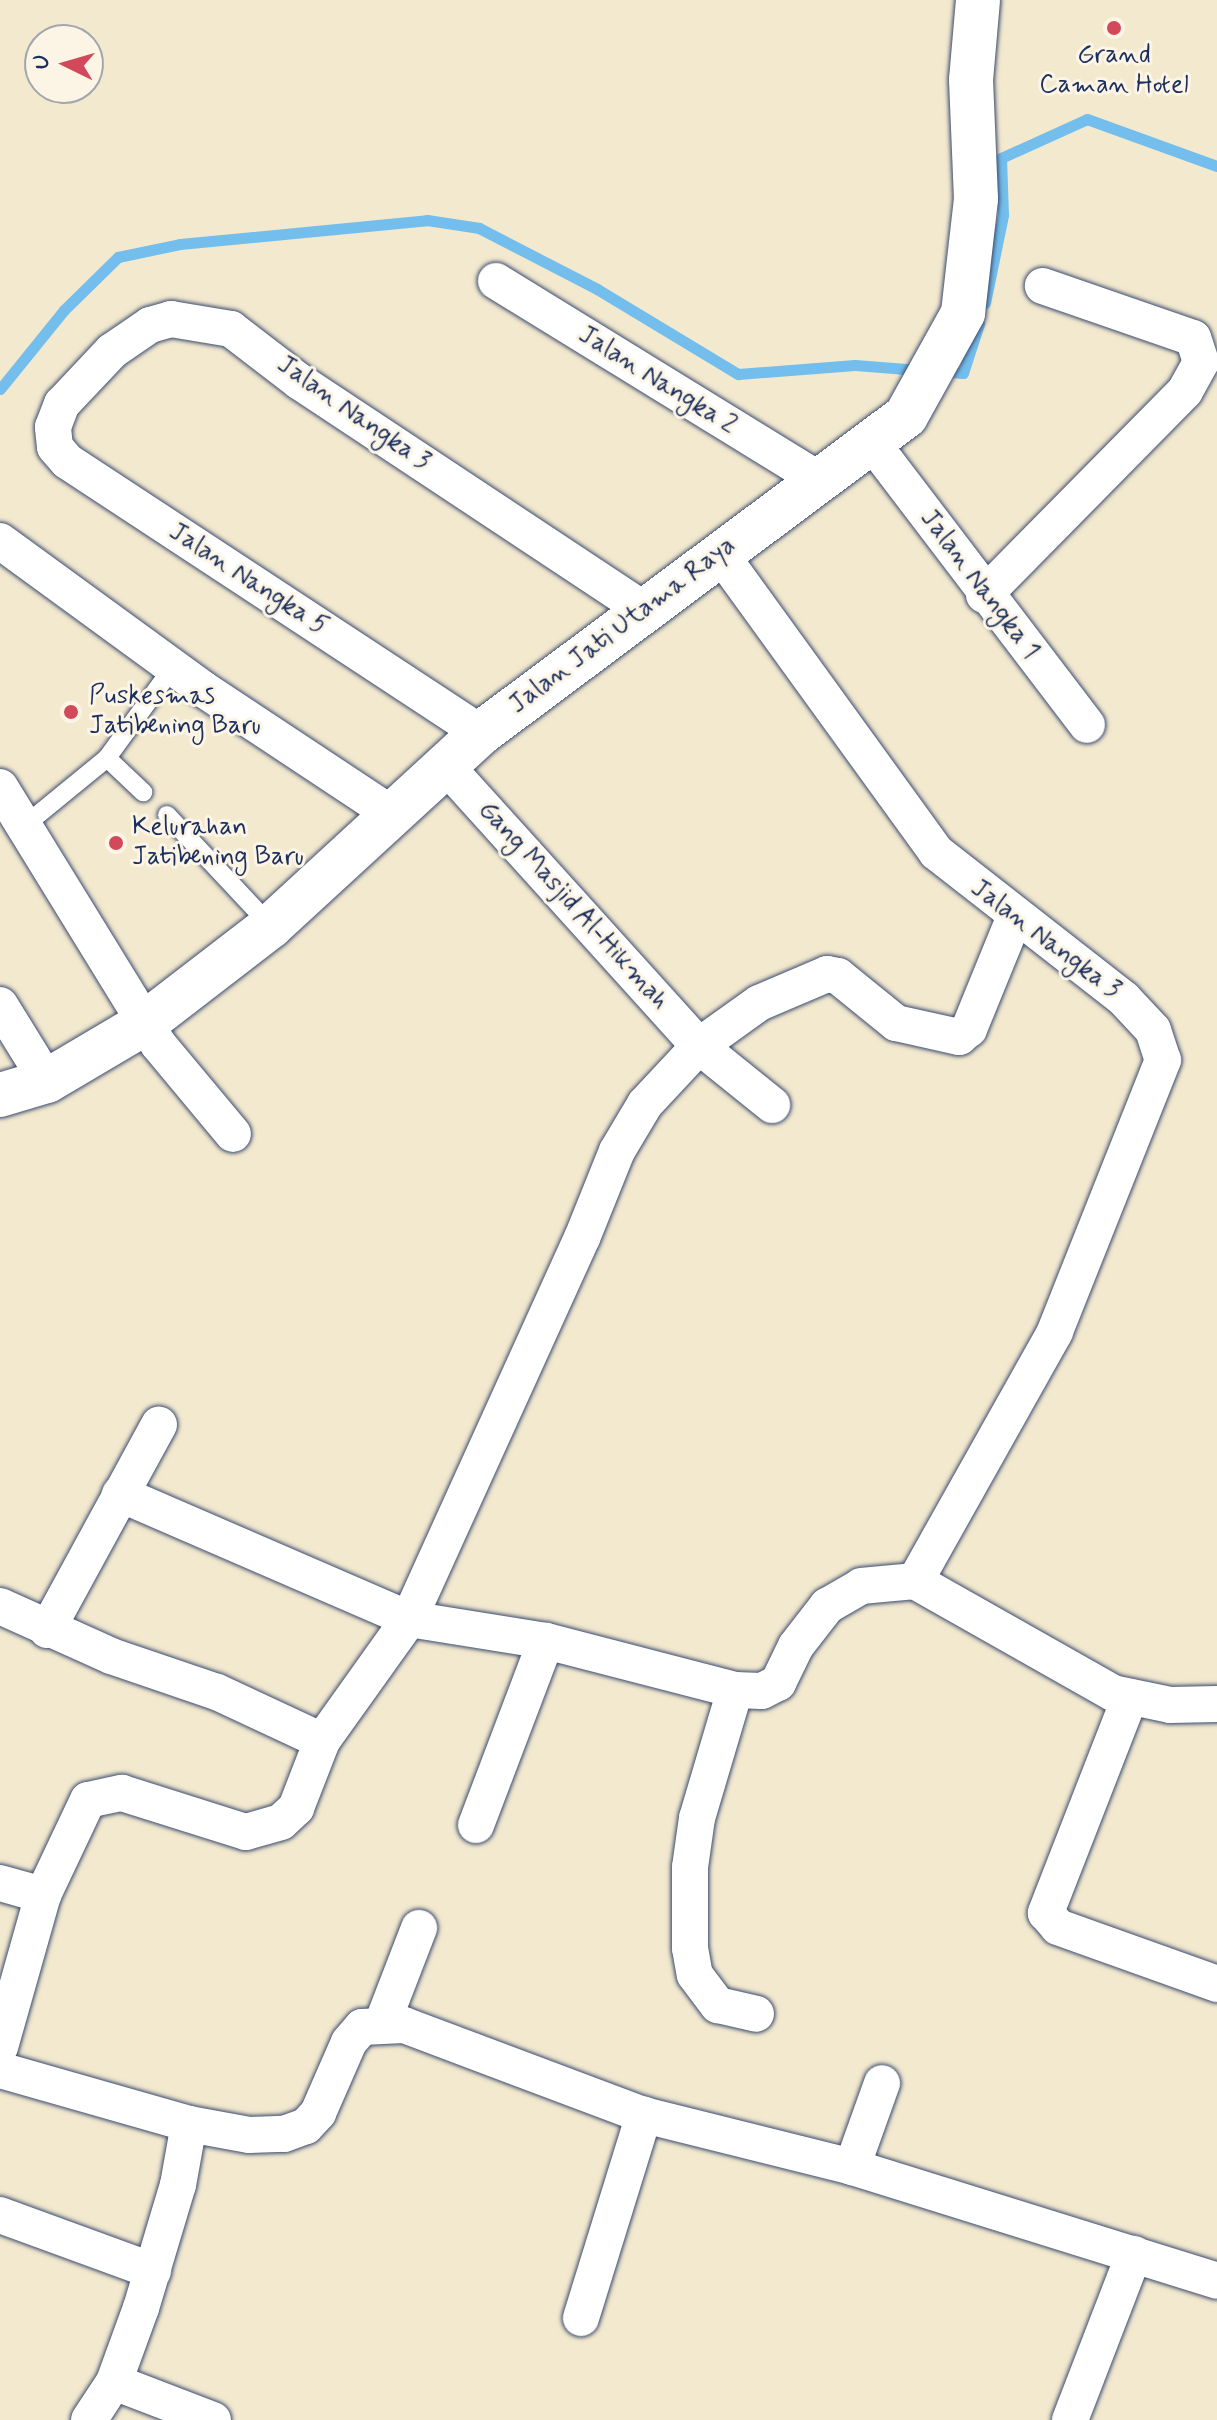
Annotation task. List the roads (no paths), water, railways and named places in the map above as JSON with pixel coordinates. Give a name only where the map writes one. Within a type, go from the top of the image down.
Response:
[{"type":"street","name":"Jalan Jati Utama Raya","points":[[0,1095],[47,1081],[145,1023],[271,926],[395,816],[481,733],[719,552],[873,444],[906,416],[963,313],[976,199],[971,80],[978,0]]},
{"type":"street","name":"Jalan Nangka 2","points":[[496,281],[819,480]]},
{"type":"street","points":[[984,595],[1163,414],[1201,362],[1193,338],[1043,286]]},
{"type":"street","name":"Jalan Nangka 3","points":[[62,404],[112,351],[150,325],[171,319],[231,329],[300,382],[645,610]]},
{"type":"street","name":"Jalan Nangka 5","points":[[62,404],[53,427],[55,447],[67,461],[481,733]]},
{"type":"street","name":"Jalan Nangka 1","points":[[873,444],[984,595],[1087,725]]},
{"type":"street","points":[[0,541],[173,667],[395,816]]},
{"type":"street","name":"Jalan Nangka 3","points":[[719,552],[936,852],[1015,916],[1050,937],[1124,999],[1153,1030],[1163,1060],[1055,1332],[915,1581]]},
{"type":"street","name":"Gang Masjid Al-Hikmah","points":[[446,766],[699,1046],[772,1105]]},
{"type":"street","points":[[0,787],[145,1023],[233,1134]]},
{"type":"street","points":[[0,2047],[43,1895],[88,1800],[122,1793],[246,1832],[281,1822],[296,1808],[322,1741],[409,1619],[617,1151],[645,1104],[699,1046],[759,1003],[833,973],[896,1023],[959,1037],[969,1029],[1015,916]]},
{"type":"street","points":[[0,1005],[47,1081]]},
{"type":"street","points":[[47,1630],[159,1425]]},
{"type":"street","points":[[120,1494],[409,1619],[546,1641],[735,1690],[762,1691],[778,1683],[796,1646],[827,1606],[861,1586],[915,1581],[1113,1693],[1170,1705],[1217,1704]]},
{"type":"street","points":[[0,1606],[47,1630],[217,1692],[322,1741]]},
{"type":"street","points":[[476,1825],[546,1641]]},
{"type":"street","points":[[735,1690],[697,1818],[690,1867],[690,1948],[695,1975],[718,2005],[756,2014]]},
{"type":"street","points":[[1130,1697],[1046,1913],[1058,1927],[1217,1984]]},
{"type":"street","points":[[0,1883],[43,1895]]},
{"type":"street","points":[[382,2024],[419,1928]]},
{"type":"street","points":[[0,2070],[189,2124],[249,2135],[284,2134],[306,2126],[318,2113],[349,2042],[362,2027],[404,2025],[644,2115],[852,2167],[1217,2281]]},
{"type":"street","points":[[852,2167],[882,2083]]},
{"type":"street","points":[[581,2318],[644,2115]]},
{"type":"street","points":[[89,2420],[114,2382],[153,2271],[178,2185],[189,2124]]},
{"type":"street","points":[[0,2215],[153,2271]]},
{"type":"street","points":[[1070,2420],[1134,2254]]},
{"type":"street","points":[[114,2382],[213,2420]]},
{"type":"lane","points":[[24,826],[107,758],[173,667]]},
{"type":"lane","points":[[107,758],[143,792]]},
{"type":"lane","points":[[167,815],[271,926]]},
{"type":"waterway","points":[[985,303],[1003,215],[1001,158],[1087,119],[1217,166]]},
{"type":"waterway","points":[[0,389],[64,310],[118,257],[180,244],[427,220],[479,228],[597,289],[738,374],[855,365],[919,370]]},
{"type":"waterway","points":[[940,371],[963,373],[979,324]]},
{"type":"place","name":"Grand Caman Hotel","points":[[1114,28]]},
{"type":"place","name":"Puskesmas Jatibening Baru","points":[[71,712]]},
{"type":"place","name":"Kelurahan Jatibening Baru","points":[[116,843]]}]
